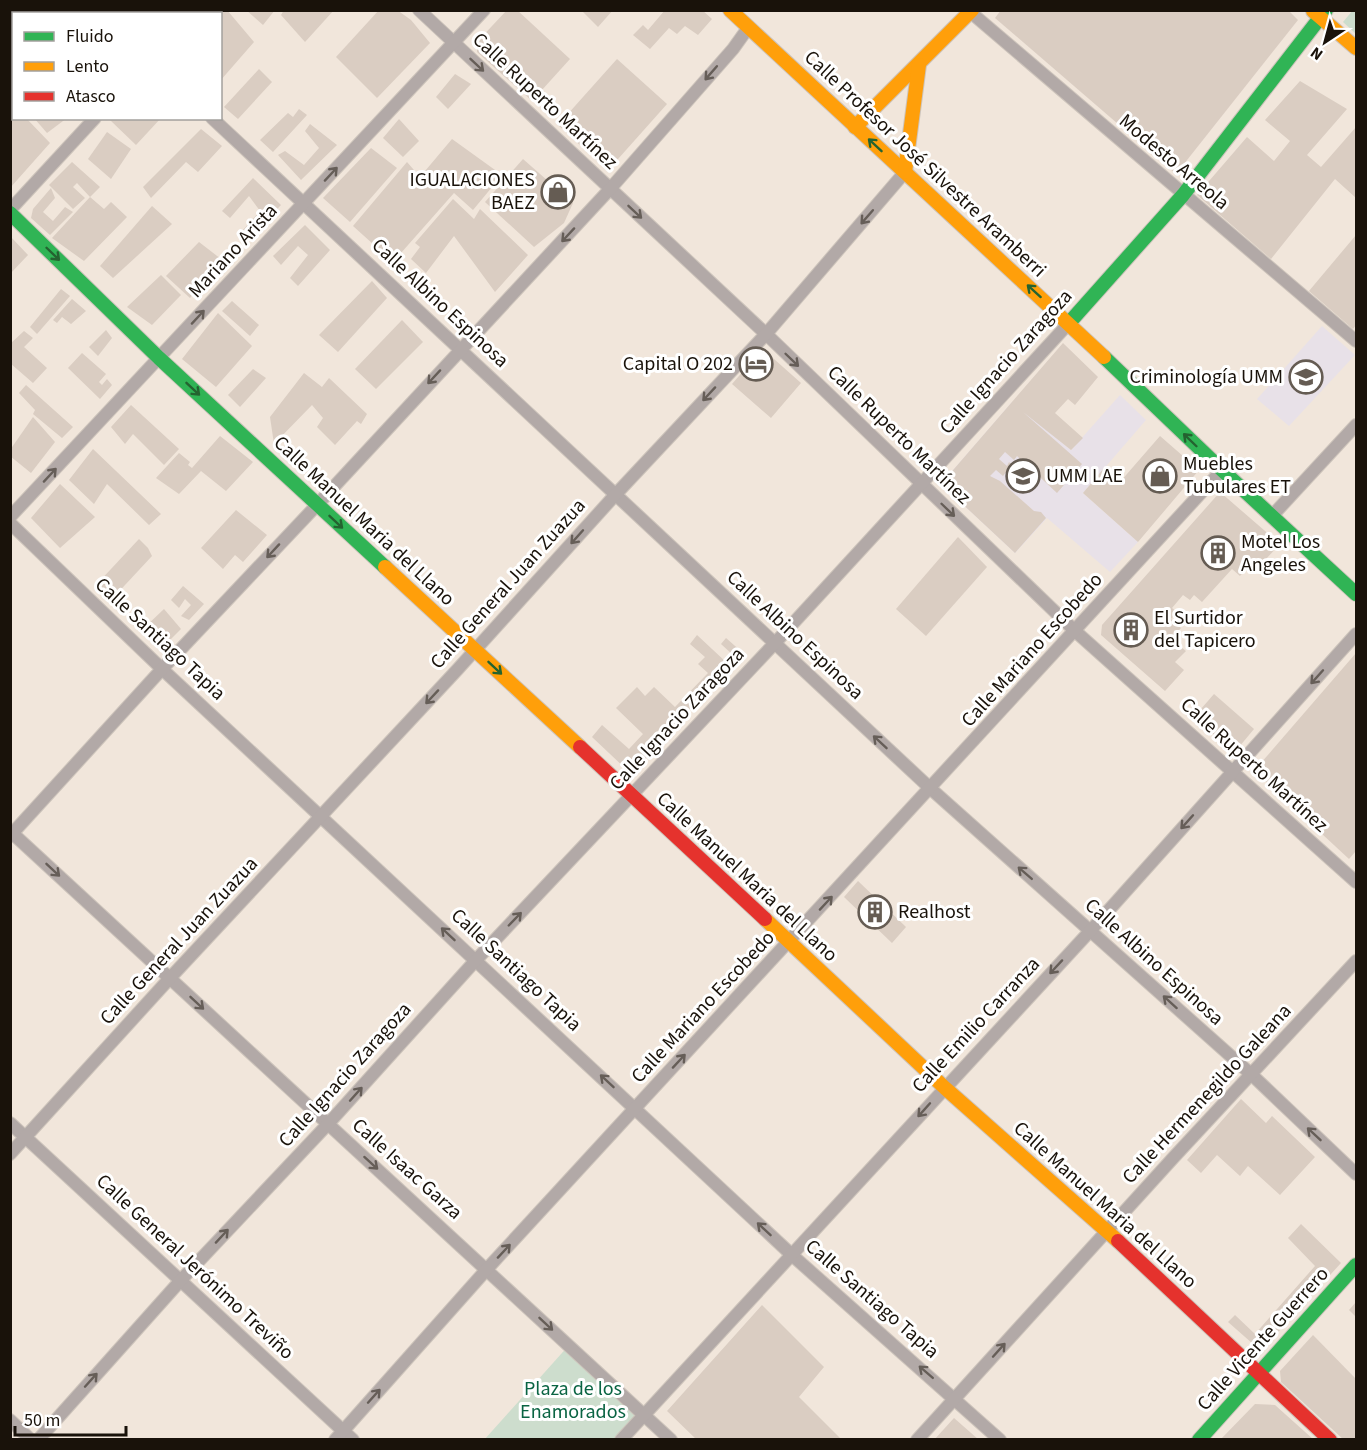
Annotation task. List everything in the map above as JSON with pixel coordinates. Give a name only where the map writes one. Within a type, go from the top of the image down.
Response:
[{"type":"street","name":"Calle Ruperto Martínez","points":[[418,10],[765,334],[1075,631],[1356,882]]},
{"type":"street","name":"Mariano Arista","points":[[10,517],[484,10]]},
{"type":"street","name":"Calle Profesor José Silvestre Aramberri","points":[[730,10],[1069,323],[1222,470],[1356,594]]},
{"type":"street","points":[[11,834],[610,189],[733,49],[748,28],[751,10]]},
{"type":"street","points":[[855,127],[970,11]]},
{"type":"street","name":"Modesto Arreola","points":[[970,11],[1356,341]]},
{"type":"street","points":[[1320,13],[1356,48]]},
{"type":"street","name":"Calle Ignacio Zaragoza","points":[[38,1440],[181,1280],[328,1124],[476,960],[775,644],[1069,323],[1183,195],[1320,13]]},
{"type":"street","points":[[905,172],[919,64]]},
{"type":"street","points":[[10,212],[93,120]]},
{"type":"street","name":"Calle Albino Espinosa","points":[[214,120],[931,789],[1252,1075],[1356,1174]]},
{"type":"street","name":"Calle General Juan Zuazua","points":[[10,1154],[765,334],[905,172]]},
{"type":"street","name":"Calle Manuel Maria del Llano","points":[[10,212],[159,358],[317,505],[945,1088],[1108,1231],[1330,1440]]},
{"type":"street","points":[[1272,516],[1356,425]]},
{"type":"street","name":"Calle Mariano Escobedo","points":[[339,1435],[487,1269],[931,789],[1222,470]]},
{"type":"street","name":"Calle Santiago Tapia","points":[[10,523],[162,669],[793,1256],[1000,1440]]},
{"type":"street","name":"Calle Emilio Carranza","points":[[621,1440],[1091,930],[1356,634]]},
{"type":"street","name":"Calle Isaac Garza","points":[[11,834],[671,1440]]},
{"type":"street","name":"Calle Hermenegildo Galeana","points":[[917,1440],[1356,961]]},
{"type":"street","name":"Calle General Jerónimo Treviño","points":[[10,1123],[181,1280],[339,1435],[353,1440]]},
{"type":"street","name":"Calle Vicente Guerrero","points":[[1199,1440],[1356,1265]]},
{"type":"street","points":[[10,1420],[31,1440]]},
{"type":"shaded area","name":"Criminología UMM","points":[[1322,326],[1355,355],[1289,426],[1257,399]]},
{"type":"shaded area","name":"UMM LAE","points":[[1120,395],[1146,420],[1083,493],[1138,542],[1110,572],[1047,518],[1015,553],[941,484],[1012,402],[1071,450]]},
{"type":"green space","points":[[1353,10],[1356,11],[1356,34],[1343,22]]},
{"type":"green space","name":"Plaza de los Enamorados","points":[[570,1344],[644,1415],[621,1439],[484,1440]]},
{"type":"building","points":[[227,10],[254,42],[222,79],[222,12],[216,12]]},
{"type":"building","points":[[246,10],[275,10],[263,25]]},
{"type":"building","points":[[284,10],[334,10],[305,42],[281,15]]},
{"type":"building","points":[[379,10],[397,10],[411,20],[430,43],[377,98],[336,57]]},
{"type":"building","points":[[507,10],[517,10],[570,59],[532,101],[477,52],[477,42]]},
{"type":"building","points":[[581,10],[613,10],[598,27]]},
{"type":"building","points":[[665,10],[702,10],[712,19],[698,35],[685,26],[677,34],[669,28],[650,49],[633,35],[643,25],[648,30]]},
{"type":"building","points":[[1001,10],[1288,10],[1298,20],[1176,174],[995,18]]},
{"type":"building","points":[[617,59],[667,104],[610,168],[605,168],[558,125]]},
{"type":"building","points":[[259,69],[272,82],[238,119],[224,107]]},
{"type":"building","points":[[455,74],[471,84],[448,109],[436,97]]},
{"type":"building","points":[[1300,81],[1347,109],[1307,155],[1321,167],[1356,127],[1356,198],[1335,179],[1271,259],[1197,195],[1247,137],[1274,161],[1290,141],[1265,120]]},
{"type":"building","points":[[10,103],[12,104],[12,120],[28,120],[50,143],[10,188]]},
{"type":"building","points":[[299,109],[307,115],[273,152],[260,140],[288,113],[293,117]]},
{"type":"building","points":[[399,119],[419,141],[403,157],[383,138]]},
{"type":"building","points":[[36,120],[64,120],[47,133]]},
{"type":"building","points":[[110,120],[159,120],[136,145]]},
{"type":"building","points":[[310,124],[337,145],[301,180],[278,155],[285,151],[304,165],[319,148],[305,131]]},
{"type":"building","points":[[201,129],[222,146],[198,172],[186,162],[151,198],[143,187]]},
{"type":"building","points":[[107,132],[131,149],[111,179],[88,159]]},
{"type":"building","points":[[452,139],[502,175],[473,210],[454,193],[393,262],[353,226],[407,162],[420,177]]},
{"type":"building","points":[[371,148],[397,168],[350,222],[323,198]]},
{"type":"building","points":[[523,159],[573,203],[564,223],[534,247],[485,202]]},
{"type":"building","points":[[72,162],[100,187],[90,197],[77,183],[73,187],[85,198],[73,209],[49,185]]},
{"type":"building","points":[[253,178],[281,205],[250,238],[242,231],[260,211],[249,196],[230,218],[222,211]]},
{"type":"building","points":[[51,188],[55,198],[43,212],[53,221],[65,207],[73,212],[50,235],[31,218],[33,209]]},
{"type":"building","points":[[90,197],[104,209],[111,202],[127,217],[84,261],[52,238]]},
{"type":"building","points":[[453,199],[474,219],[480,209],[528,255],[495,292],[454,236],[426,273],[411,259],[420,247],[415,243]]},
{"type":"building","points":[[152,206],[172,224],[113,278],[100,266]]},
{"type":"building","points":[[305,225],[330,250],[298,286],[290,278],[308,255],[298,246],[281,265],[273,256]]},
{"type":"building","points":[[1356,235],[1356,325],[1353,329],[1309,291]]},
{"type":"building","points":[[10,236],[28,255],[10,274]]},
{"type":"building","points":[[199,242],[221,259],[190,298],[166,276]]},
{"type":"building","points":[[161,275],[181,295],[152,325],[127,307]]},
{"type":"building","points":[[372,281],[387,298],[338,352],[319,335]]},
{"type":"building","points":[[61,289],[70,296],[37,334],[30,327]]},
{"type":"building","points":[[72,299],[86,311],[71,324],[62,317],[57,323],[53,320]]},
{"type":"building","points":[[232,301],[259,325],[250,336],[222,311]]},
{"type":"building","points":[[218,313],[252,346],[216,387],[182,359]]},
{"type":"building","points":[[402,320],[423,342],[376,389],[355,369]]},
{"type":"building","points":[[106,330],[112,338],[98,356],[89,347]]},
{"type":"building","points":[[24,331],[33,338],[24,347],[47,368],[33,383],[10,363],[10,344]]},
{"type":"building","points":[[1063,343],[1098,377],[1075,405],[1068,399],[1055,413],[1083,438],[1071,450],[1023,412],[1082,464],[1057,493],[1017,456],[1014,460],[1005,452],[999,459],[1007,466],[1009,462],[1012,465],[1003,476],[996,470],[990,476],[1000,481],[1034,511],[1041,512],[1046,518],[1015,553],[941,484]]},
{"type":"building","points":[[765,351],[801,383],[771,418],[732,384],[758,354],[760,356]]},
{"type":"building","points":[[82,353],[106,374],[99,382],[102,385],[107,379],[112,385],[100,399],[68,368]]},
{"type":"building","points":[[253,369],[266,378],[240,407],[228,395]]},
{"type":"building","points":[[304,373],[322,387],[329,378],[367,414],[361,424],[357,421],[335,445],[317,427],[323,418],[312,405],[274,444],[270,417]]},
{"type":"building","points":[[26,385],[73,427],[62,438],[33,414],[35,410],[19,393]]},
{"type":"building","points":[[131,405],[179,449],[164,465],[133,434],[125,444],[111,427]]},
{"type":"building","points":[[33,417],[55,442],[31,473],[10,456],[10,450]]},
{"type":"building","points":[[220,436],[253,462],[226,491],[201,471],[179,494],[156,478],[179,453],[190,462],[188,465],[192,468]]},
{"type":"building","points":[[1160,436],[1199,470],[1138,542],[1083,493],[1104,468],[1120,482]]},
{"type":"building","points":[[93,449],[161,514],[149,525],[107,484],[94,504],[69,480]]},
{"type":"building","points":[[60,484],[95,517],[60,548],[31,518]]},
{"type":"building","points":[[1220,492],[1280,544],[1254,572],[1248,567],[1240,576],[1232,569],[1202,602],[1194,595],[1190,600],[1183,595],[1172,608],[1177,612],[1171,619],[1181,628],[1171,639],[1186,651],[1175,662],[1184,670],[1165,691],[1101,635],[1102,625]]},
{"type":"building","points":[[236,510],[267,535],[243,562],[235,555],[223,569],[201,548]]},
{"type":"building","points":[[958,537],[987,567],[926,636],[896,609]]},
{"type":"building","points":[[139,539],[152,556],[112,599],[97,584]]},
{"type":"building","points":[[183,586],[204,604],[189,620],[181,616],[191,605],[185,599],[179,608],[171,600]]},
{"type":"building","points":[[164,609],[181,629],[163,647],[143,629]]},
{"type":"building","points":[[697,635],[727,663],[733,655],[721,644],[726,638],[743,653],[636,769],[627,770],[592,737],[602,725],[629,749],[643,734],[616,708],[637,687],[645,696],[654,687],[675,707],[708,673],[698,664],[705,657],[690,644]]},
{"type":"building","points":[[1356,653],[1356,851],[1349,859],[1254,771]]},
{"type":"building","points":[[1214,694],[1254,729],[1234,753],[1194,717]]},
{"type":"building","name":"Realhost","points":[[858,881],[906,927],[892,943],[844,897]]},
{"type":"building","points":[[1241,1099],[1266,1123],[1272,1116],[1315,1157],[1280,1195],[1248,1166],[1240,1176],[1217,1155],[1201,1173],[1187,1160]]},
{"type":"building","points":[[1301,1224],[1341,1263],[1261,1351],[1228,1322],[1235,1315],[1255,1334],[1315,1266],[1288,1238]]},
{"type":"building","points":[[1356,1302],[1356,1317],[1349,1310]]},
{"type":"building","points":[[762,1305],[824,1367],[799,1397],[842,1440],[697,1440],[667,1411]]},
{"type":"building","points":[[1313,1335],[1356,1379],[1356,1440],[1344,1440],[1281,1382],[1280,1371]]},
{"type":"building","points":[[1255,1404],[1275,1405],[1314,1440],[1220,1440]]},
{"type":"building","points":[[954,1418],[979,1440],[934,1440]]},
{"type":"traffic: fast","points":[[1069,323],[1183,195],[1326,10]]},
{"type":"traffic: fast","points":[[10,213],[159,358],[385,567]]},
{"type":"traffic: fast","points":[[1104,357],[1356,594]]},
{"type":"traffic: fast","points":[[1199,1440],[1356,1265]]},
{"type":"traffic: slow","points":[[730,10],[1104,357]]},
{"type":"traffic: slow","points":[[855,127],[972,10]]},
{"type":"traffic: slow","points":[[1313,11],[1356,48]]},
{"type":"traffic: slow","points":[[905,172],[919,65]]},
{"type":"traffic: slow","points":[[385,567],[580,747]]},
{"type":"traffic: slow","points":[[765,919],[945,1088],[1118,1241]]},
{"type":"traffic: jam","points":[[580,747],[765,919]]},
{"type":"traffic: jam","points":[[1118,1241],[1330,1440]]},
{"type":"place","name":"IGUALACIONES BAEZ","points":[[558,192]]},
{"type":"place","name":"Capital O 202","points":[[756,364]]},
{"type":"place","name":"Criminología UMM","points":[[1306,377]]},
{"type":"place","name":"UMM LAE","points":[[1023,476]]},
{"type":"place","name":"Muebles Tubulares ET","points":[[1160,476]]},
{"type":"place","name":"Motel Los Angeles","points":[[1218,553]]},
{"type":"place","name":"El Surtidor del Tapicero","points":[[1131,630]]},
{"type":"place","name":"Realhost","points":[[875,912]]}]
